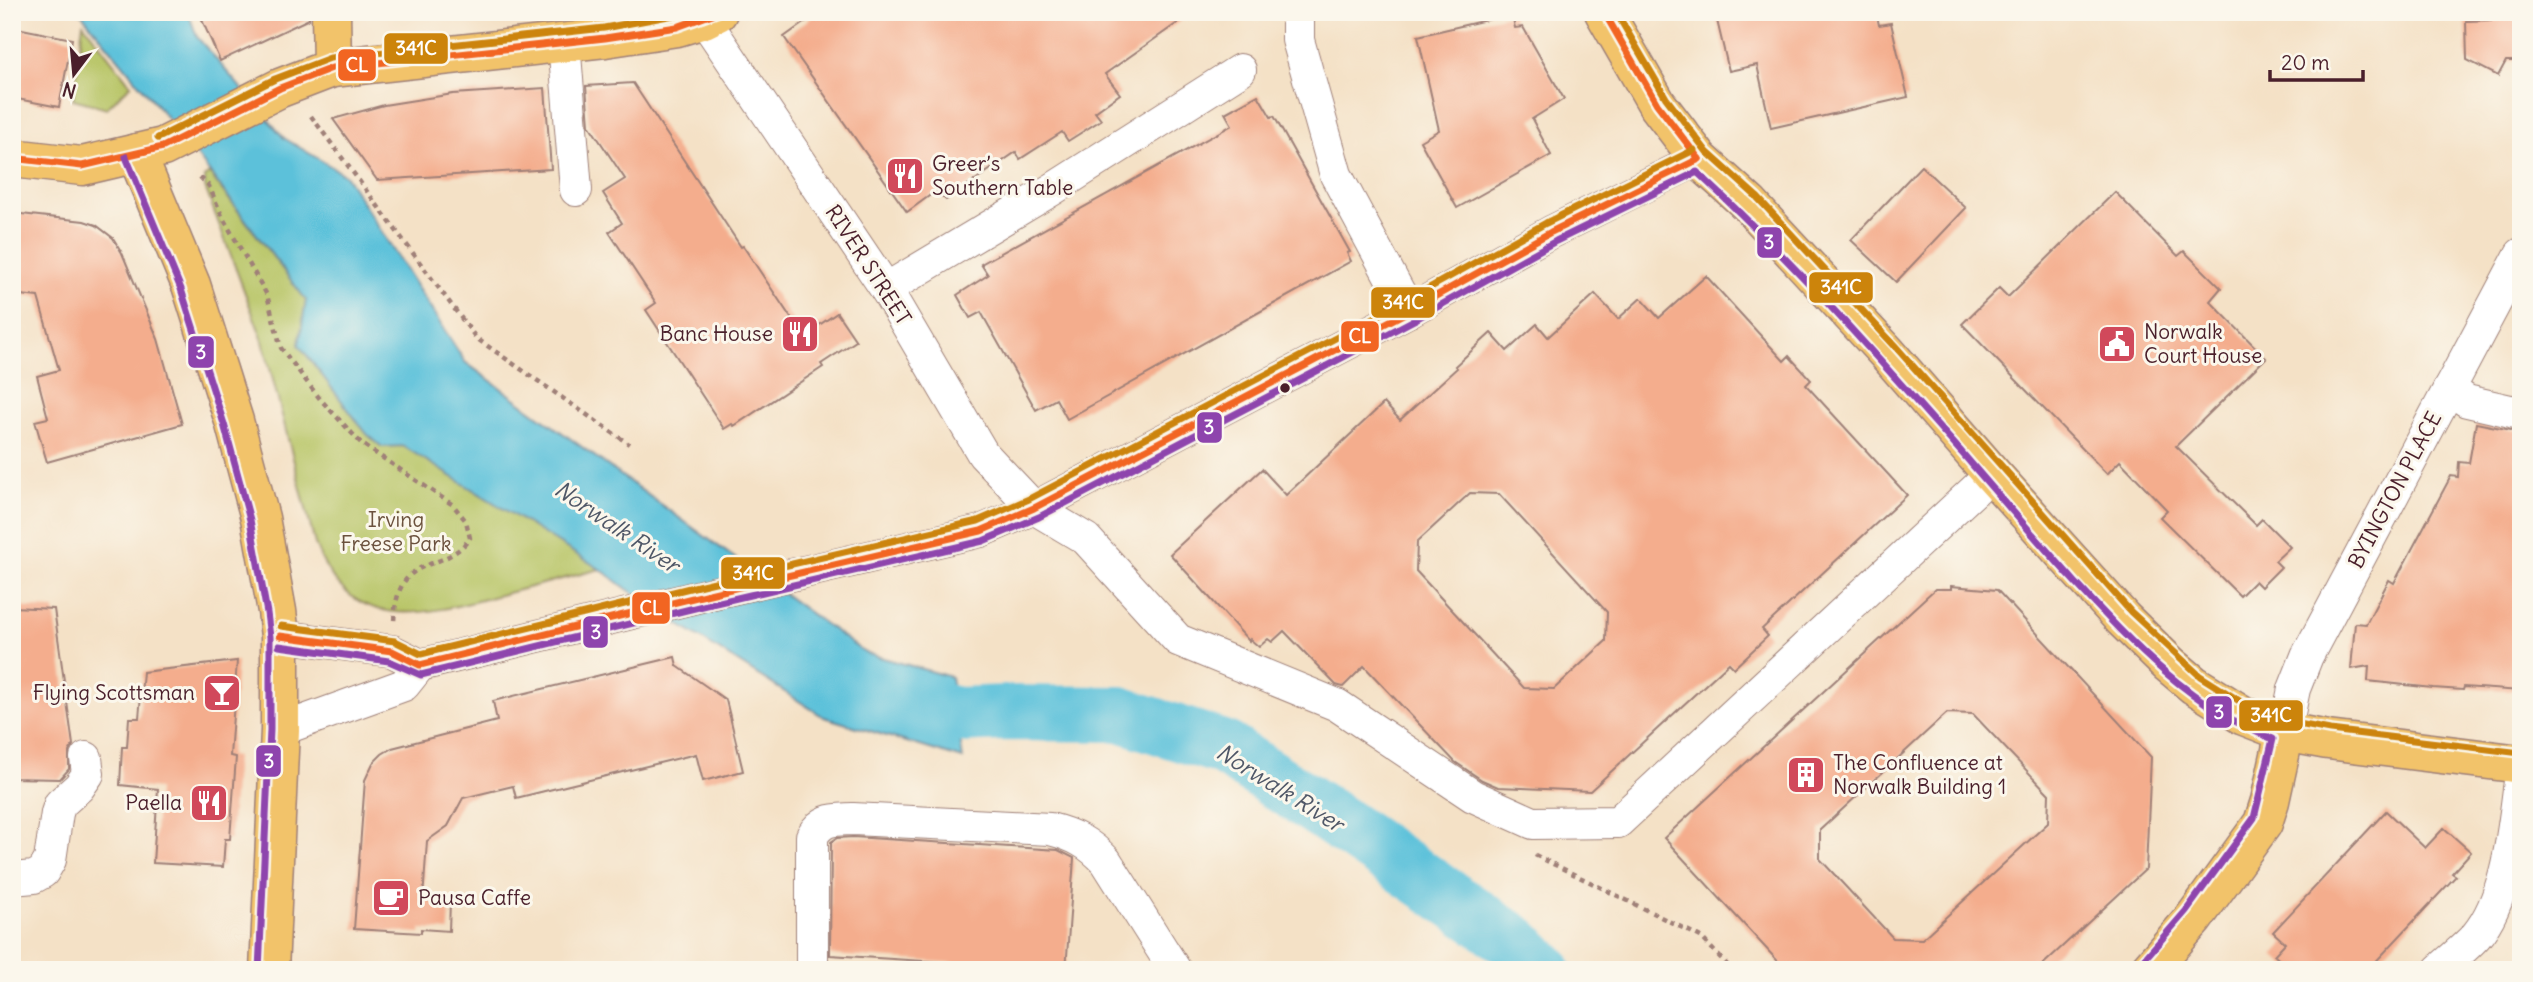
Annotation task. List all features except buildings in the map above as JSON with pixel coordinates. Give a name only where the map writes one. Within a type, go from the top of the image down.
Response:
[{"type":"main road","points":[[331,12],[332,68]]},
{"type":"main road","points":[[1604,12],[1657,104],[1699,159],[1749,204],[1780,237],[1917,386],[2123,619],[2194,685],[2223,705],[2265,726],[2285,732],[2328,740],[2521,764]]},
{"type":"main road","points":[[12,158],[82,166],[150,150],[280,88],[332,68],[677,27],[711,16]]},
{"type":"main road","points":[[150,150],[234,421],[260,518],[280,636],[280,730],[269,970]]},
{"type":"main road","points":[[2149,970],[2194,918],[2263,823],[2285,732]]},
{"type":"street","points":[[1298,12],[1298,40],[1336,175],[1409,312]]},
{"type":"street","name":"RIVER STREET","points":[[711,16],[886,289],[983,454],[1034,508],[1086,539],[1178,640],[1337,705],[1472,796],[1533,823],[1618,822],[1992,474]]},
{"type":"street","points":[[564,42],[576,190]]},
{"type":"street","points":[[886,289],[1053,189],[1240,70]]},
{"type":"street","points":[[280,636],[406,658],[582,626],[705,594],[981,531],[1034,508],[1409,312],[1551,232],[1699,159]]},
{"type":"street","name":"BYINGTON PLACE","points":[[2285,732],[2294,689],[2307,656],[2521,254]]},
{"type":"street","points":[[2449,388],[2467,401],[2515,412],[2521,409]]},
{"type":"street","points":[[280,730],[404,685],[406,658]]},
{"type":"street","points":[[12,878],[34,877],[43,872],[50,860],[60,804],[79,787],[88,774],[86,758]]},
{"type":"street","points":[[2444,968],[2476,936],[2497,900],[2513,830],[2521,775]]},
{"type":"street","points":[[813,970],[812,836],[818,826],[830,820],[853,819],[1050,829],[1070,834],[1091,845],[1105,860],[1175,970]]},
{"type":"path","points":[[312,116],[476,338],[629,444]]},
{"type":"path","points":[[200,177],[208,186],[267,295],[281,348],[320,399],[362,444],[453,505],[466,521],[470,538],[462,549],[425,564],[411,573],[402,588],[395,608],[406,658]]},
{"type":"green space","points":[[83,23],[131,85],[107,108],[73,99]]},
{"type":"green space","name":"Irving Freese Park","points":[[209,173],[307,301],[299,345],[367,434],[382,447],[403,446],[600,569],[469,603],[416,612],[391,612],[368,606],[347,593],[330,573],[315,544],[263,341],[205,187],[205,177]]},
{"type":"water","points":[[80,12],[188,12],[197,37],[284,138],[345,175],[465,362],[865,653],[951,677],[963,759],[824,717],[653,608],[600,569],[403,446],[382,447],[367,434],[299,345],[306,300],[183,137]]},
{"type":"waterway","name":"Norwalk River","points":[[882,696],[957,715],[1120,714],[1224,748],[1516,943],[1544,970]]},
{"type":"transit line","name":"341C","points":[[158,138],[275,79],[330,58],[604,28],[690,12]]},
{"type":"transit line","name":"CL","points":[[12,158],[82,166],[163,147],[280,88],[332,68],[605,38],[677,27],[718,12]]},
{"type":"transit line","name":"CL","points":[[1604,12],[1657,104],[1699,159]]},
{"type":"transit line","name":"341C","points":[[1616,12],[1666,98],[1707,152],[1757,197],[1895,346],[2131,612],[2200,676],[2249,707],[2288,722],[2330,730],[2521,753]]},
{"type":"transit line","name":"341C","points":[[281,626],[395,641],[421,654],[978,521],[1029,499],[1404,302],[1546,223],[1694,150]]},
{"type":"transit line","name":"3","points":[[126,157],[181,289],[224,424],[250,520],[267,613],[270,637],[270,730],[259,970]]},
{"type":"transit line","name":"CL","points":[[280,636],[392,651],[420,665],[981,531],[1034,508],[1409,311],[1551,232],[1699,159]]},
{"type":"transit line","name":"3","points":[[279,646],[389,661],[421,675],[983,541],[1039,517],[1414,320],[1556,241],[1697,172],[1767,240],[1833,310],[2119,629],[2190,692],[2243,726],[2273,739],[2254,818],[2186,911],[2141,963]]},
{"type":"place","name":"Greer’s Southern Table","points":[[905,176]]},
{"type":"place","name":"Banc House","points":[[800,334]]},
{"type":"place","name":"Norwalk Court House","points":[[2117,344]]},
{"type":"place","name":"Flying Scottsman","points":[[222,693]]},
{"type":"place","name":"The Confluence at Norwalk Building 1","points":[[1806,775]]},
{"type":"place","name":"Paella","points":[[209,803]]},
{"type":"place","name":"Pausa Caffe","points":[[391,898]]}]
